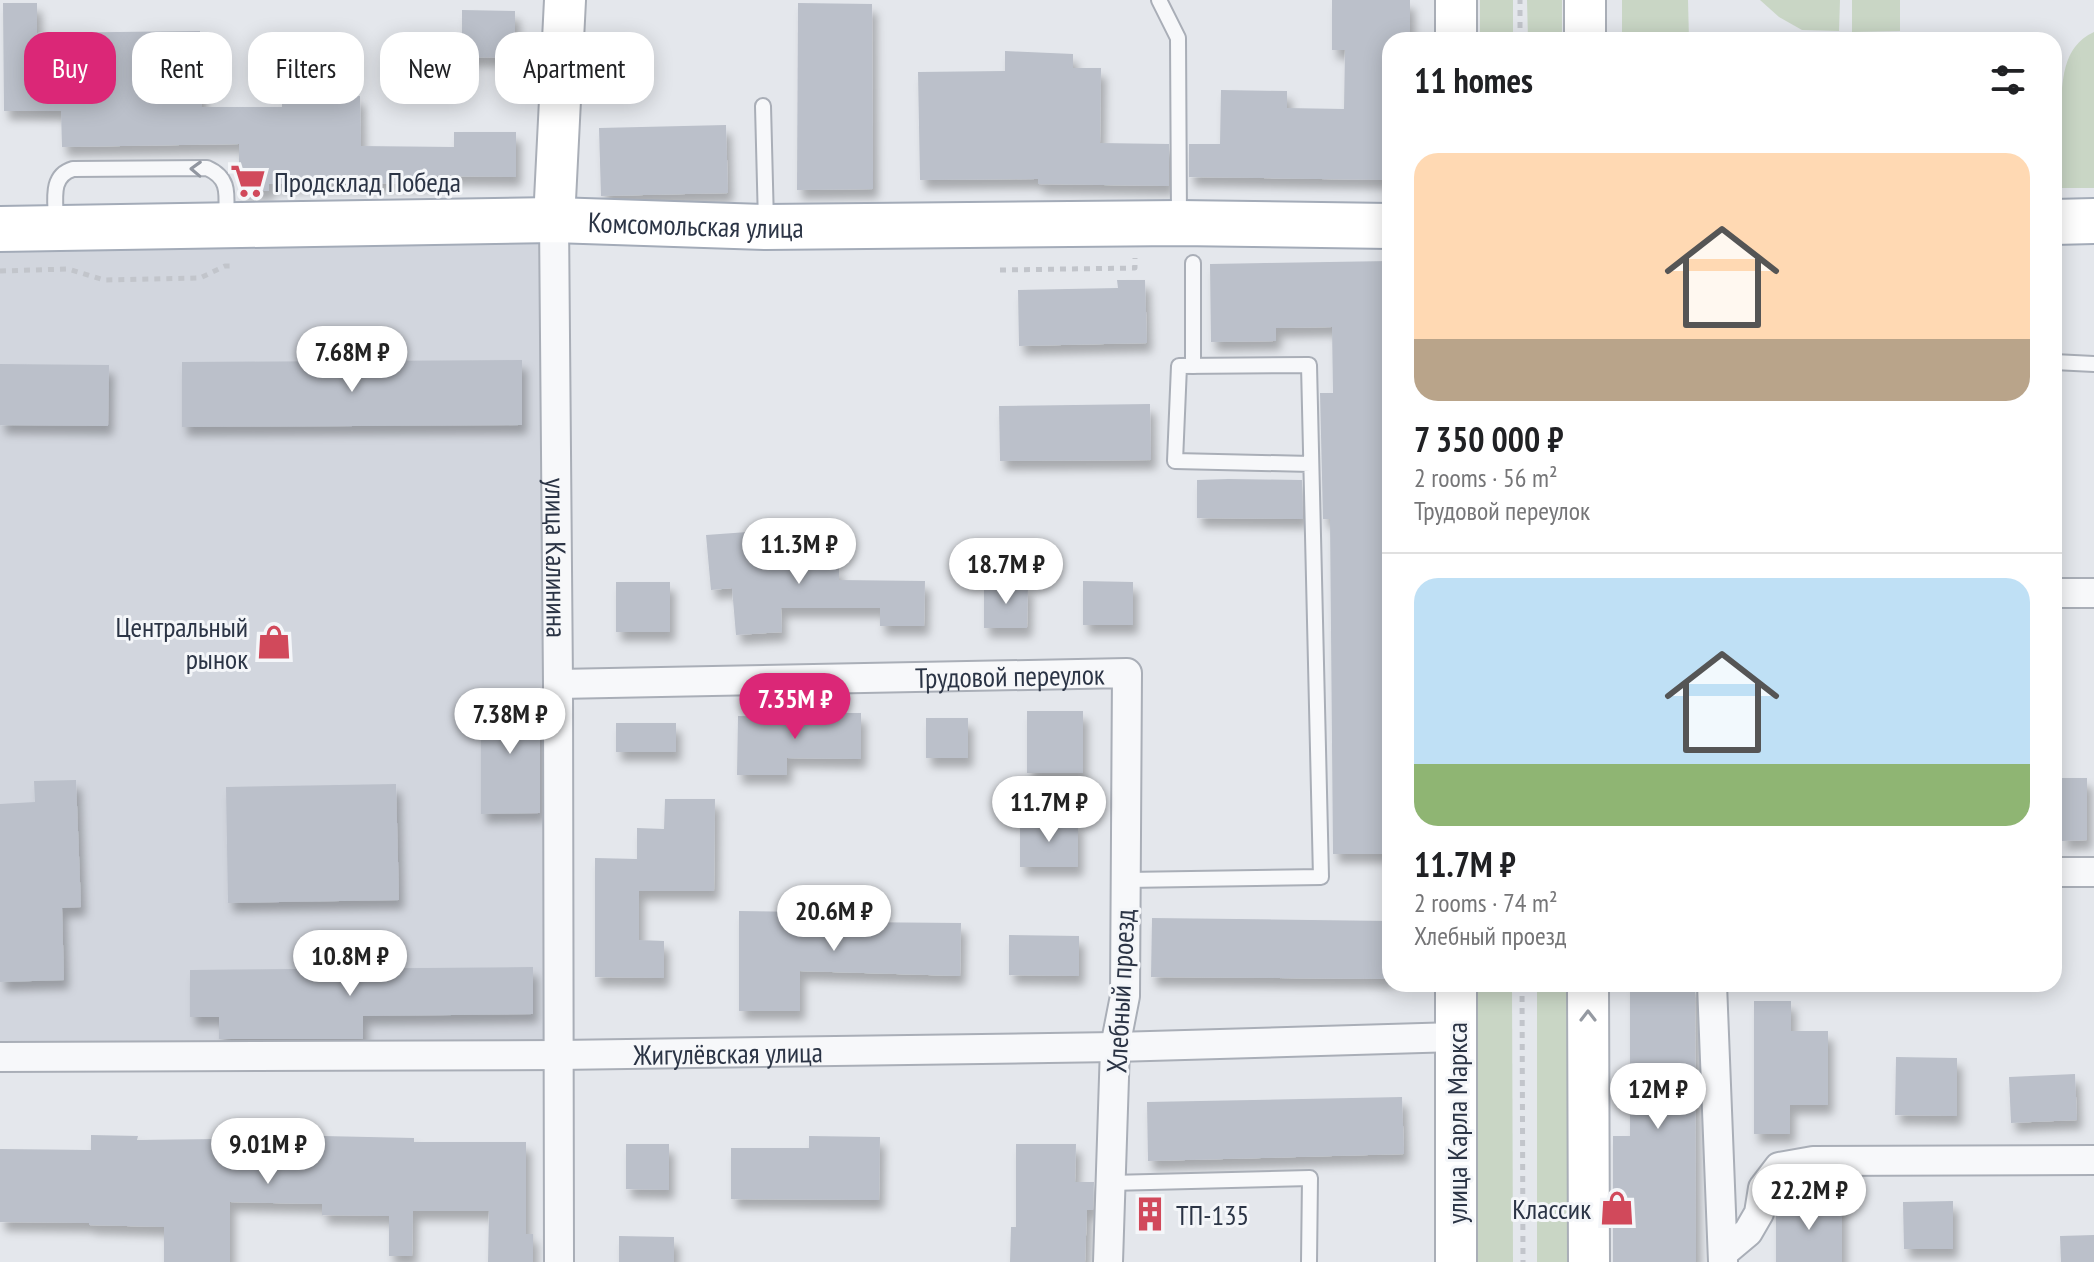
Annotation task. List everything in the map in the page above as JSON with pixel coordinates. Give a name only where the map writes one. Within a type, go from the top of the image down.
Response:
[{"type":"main road","name":"улица Калинина","points":[[554,220],[565,0]]},
{"type":"main road","points":[[1456,0],[1456,32]]},
{"type":"main road","points":[[1585,0],[1585,32]]},
{"type":"main road","name":"Комсомольская улица","points":[[0,229],[554,220],[1186,243],[1382,227]]},
{"type":"main road","points":[[2062,222],[2094,221]]},
{"type":"main road","name":"улица Карла Маркса","points":[[1456,992],[1456,1262]]},
{"type":"main road","points":[[1588,992],[1589,1262]]},
{"type":"street","name":"улица Калинина","points":[[554,220],[559,1262]]},
{"type":"street","points":[[2062,593],[2094,593]]},
{"type":"street","name":"Трудовой переулок","points":[[558,684],[1127,673]]},
{"type":"street","name":"Хлебный проезд","points":[[1108,1262],[1115,1047],[1125,996],[1127,673]]},
{"type":"street","points":[[2062,872],[2094,872]]},
{"type":"street","points":[[1712,992],[1723,1257]]},
{"type":"street","name":"Жигулёвская улица","points":[[0,1057],[559,1055],[1115,1047],[1456,1037]]},
{"type":"street","points":[[1723,1257],[1748,1232],[1759,1213],[1763,1188],[1779,1167],[1813,1161],[2094,1160]]},
{"type":"lane","points":[[1159,0],[1182,51],[1186,243],[1193,366]]},
{"type":"lane","points":[[763,106],[766,227]]},
{"type":"lane","points":[[56,228],[56,184],[60,176],[73,169],[207,168],[222,177],[226,184],[226,225]]},
{"type":"lane","points":[[2062,362],[2094,364]]},
{"type":"lane","points":[[1126,880],[1321,877],[1309,365],[1179,366],[1175,461],[1311,464]]},
{"type":"lane","points":[[1110,1183],[1310,1178],[1309,1262]]},
{"type":"path","points":[[1520,0],[1520,32]]},
{"type":"path","points":[[0,271],[68,269],[104,280],[200,278],[225,266],[241,266]]},
{"type":"path","points":[[1522,992],[1523,1262]]},
{"type":"shaded area","name":"Центральный рынок","points":[[545,230],[550,1047],[0,1048],[0,238]]},
{"type":"green space","points":[[1480,0],[1513,0],[1513,32],[1480,32]]},
{"type":"green space","points":[[1527,0],[1562,0],[1562,32],[1528,32]]},
{"type":"green space","points":[[1622,0],[1688,0],[1689,32],[1622,32]]},
{"type":"green space","points":[[1760,0],[1840,0],[1839,31],[1802,30],[1779,17]]},
{"type":"green space","points":[[1852,0],[1900,0],[1900,31],[1852,32]]},
{"type":"green space","points":[[2094,32],[2094,188],[2062,188],[2063,78],[2070,56],[2083,39]]},
{"type":"green space","points":[[1476,992],[1512,992],[1513,1262],[1476,1262]]},
{"type":"green space","points":[[1537,992],[1572,992],[1572,1262],[1537,1262]]},
{"type":"building","points":[[1332,0],[1410,0],[1410,32],[1382,32],[1382,180],[1189,177],[1189,144],[1220,144],[1221,90],[1287,91],[1287,108],[1344,109],[1345,50],[1332,50]]},
{"type":"building","points":[[3,3],[37,3],[37,32],[24,32],[24,104],[116,104],[116,32],[200,31],[132,32],[132,104],[282,107],[282,104],[360,104],[361,146],[454,147],[454,132],[516,132],[516,177],[437,176],[437,183],[269,184],[269,191],[239,191],[239,144],[62,147],[61,111],[4,111]]},
{"type":"building","points":[[798,3],[872,4],[873,189],[797,190]]},
{"type":"building","points":[[462,10],[515,11],[515,32],[495,32],[495,58],[479,57],[479,32],[462,32]]},
{"type":"building","points":[[1005,51],[1073,54],[1073,68],[1101,68],[1100,143],[1169,144],[1169,186],[1038,184],[1038,179],[920,180],[918,72],[1005,71]]},
{"type":"building","points":[[726,125],[728,193],[601,196],[599,128]]},
{"type":"building","points":[[1382,261],[1382,854],[1333,854],[1330,519],[1323,519],[1320,393],[1333,393],[1332,327],[1276,328],[1276,341],[1211,342],[1210,264]]},
{"type":"building","points":[[1117,280],[1145,280],[1147,343],[1019,346],[1018,290],[1118,288]]},
{"type":"building","points":[[522,360],[522,425],[182,427],[182,362]]},
{"type":"building","points":[[0,364],[109,365],[108,426],[0,425]]},
{"type":"building","points":[[1150,404],[1151,460],[1000,461],[999,406]]},
{"type":"building","points":[[1197,480],[1302,480],[1303,519],[1197,518]]},
{"type":"building","points":[[774,530],[777,567],[839,567],[839,580],[925,581],[924,626],[880,626],[880,608],[781,608],[782,632],[736,635],[732,588],[711,590],[706,535]]},
{"type":"building","points":[[1083,581],[1133,582],[1133,625],[1083,625]]},
{"type":"building","points":[[616,582],[670,582],[670,632],[616,632]]},
{"type":"building","points":[[984,584],[1028,585],[1027,628],[984,628]]},
{"type":"building","points":[[481,698],[540,698],[540,813],[481,814]]},
{"type":"building","points":[[1027,711],[1083,711],[1083,773],[1027,773]]},
{"type":"building","points":[[821,713],[861,713],[861,759],[787,758],[787,775],[737,775],[738,716],[821,717]]},
{"type":"building","points":[[926,718],[968,718],[968,758],[926,758]]},
{"type":"building","points":[[616,723],[676,723],[676,752],[616,752]]},
{"type":"building","points":[[2062,778],[2087,778],[2087,840],[2062,841]]},
{"type":"building","points":[[76,780],[81,907],[62,908],[64,980],[0,982],[0,804],[35,802],[34,781]]},
{"type":"building","points":[[396,784],[399,900],[228,903],[226,787]]},
{"type":"building","points":[[665,799],[715,799],[714,891],[639,891],[639,940],[664,941],[664,978],[595,977],[595,858],[637,859],[637,828],[664,829]]},
{"type":"building","points":[[1020,822],[1078,822],[1078,867],[1020,867]]},
{"type":"building","points":[[739,911],[846,915],[846,922],[961,923],[960,976],[800,971],[800,1011],[739,1011]]},
{"type":"building","points":[[1152,918],[1382,921],[1382,979],[1151,977]]},
{"type":"building","points":[[1009,935],[1079,936],[1079,976],[1009,975]]},
{"type":"building","points":[[533,967],[533,1014],[363,1016],[363,1039],[219,1039],[219,1017],[190,1017],[190,970]]},
{"type":"building","points":[[1630,992],[1695,992],[1696,1262],[1613,1262],[1613,1136],[1630,1136]]},
{"type":"building","points":[[1754,1001],[1791,1001],[1791,1031],[1828,1031],[1828,1105],[1790,1105],[1790,1134],[1754,1134]]},
{"type":"building","points":[[1896,1057],[1957,1058],[1957,1116],[1895,1115]]},
{"type":"building","points":[[2075,1074],[2077,1120],[2011,1123],[2009,1077]]},
{"type":"building","points":[[1402,1097],[1404,1154],[1148,1161],[1147,1102]]},
{"type":"building","points":[[91,1135],[138,1136],[137,1140],[323,1140],[323,1136],[414,1138],[414,1142],[526,1142],[526,1234],[533,1234],[533,1262],[488,1262],[489,1211],[413,1211],[412,1256],[389,1256],[389,1216],[322,1215],[322,1204],[230,1202],[230,1262],[164,1262],[164,1227],[0,1222],[0,1149],[91,1150]]},
{"type":"building","points":[[809,1136],[880,1137],[879,1200],[731,1199],[731,1148],[809,1148]]},
{"type":"building","points":[[626,1144],[669,1144],[669,1190],[626,1189]]},
{"type":"building","points":[[1016,1144],[1076,1144],[1075,1182],[1094,1182],[1093,1210],[1087,1210],[1085,1262],[1010,1262],[1011,1227],[1016,1227]]},
{"type":"building","points":[[1778,1201],[1842,1201],[1842,1262],[1776,1262]]},
{"type":"building","points":[[1953,1201],[1953,1249],[1904,1249],[1903,1202]]},
{"type":"building","points":[[2094,1235],[2094,1262],[2061,1262],[2060,1236]]},
{"type":"building","points":[[619,1236],[674,1237],[674,1262],[619,1262]]},
{"type":"place","name":"Продсклад Победа","points":[[248,181]]},
{"type":"place","name":"Центральный рынок","points":[[274,642]]},
{"type":"place","name":"Классик","points":[[1617,1208]]},
{"type":"place","name":"ТП-135","points":[[1150,1214]]}]
